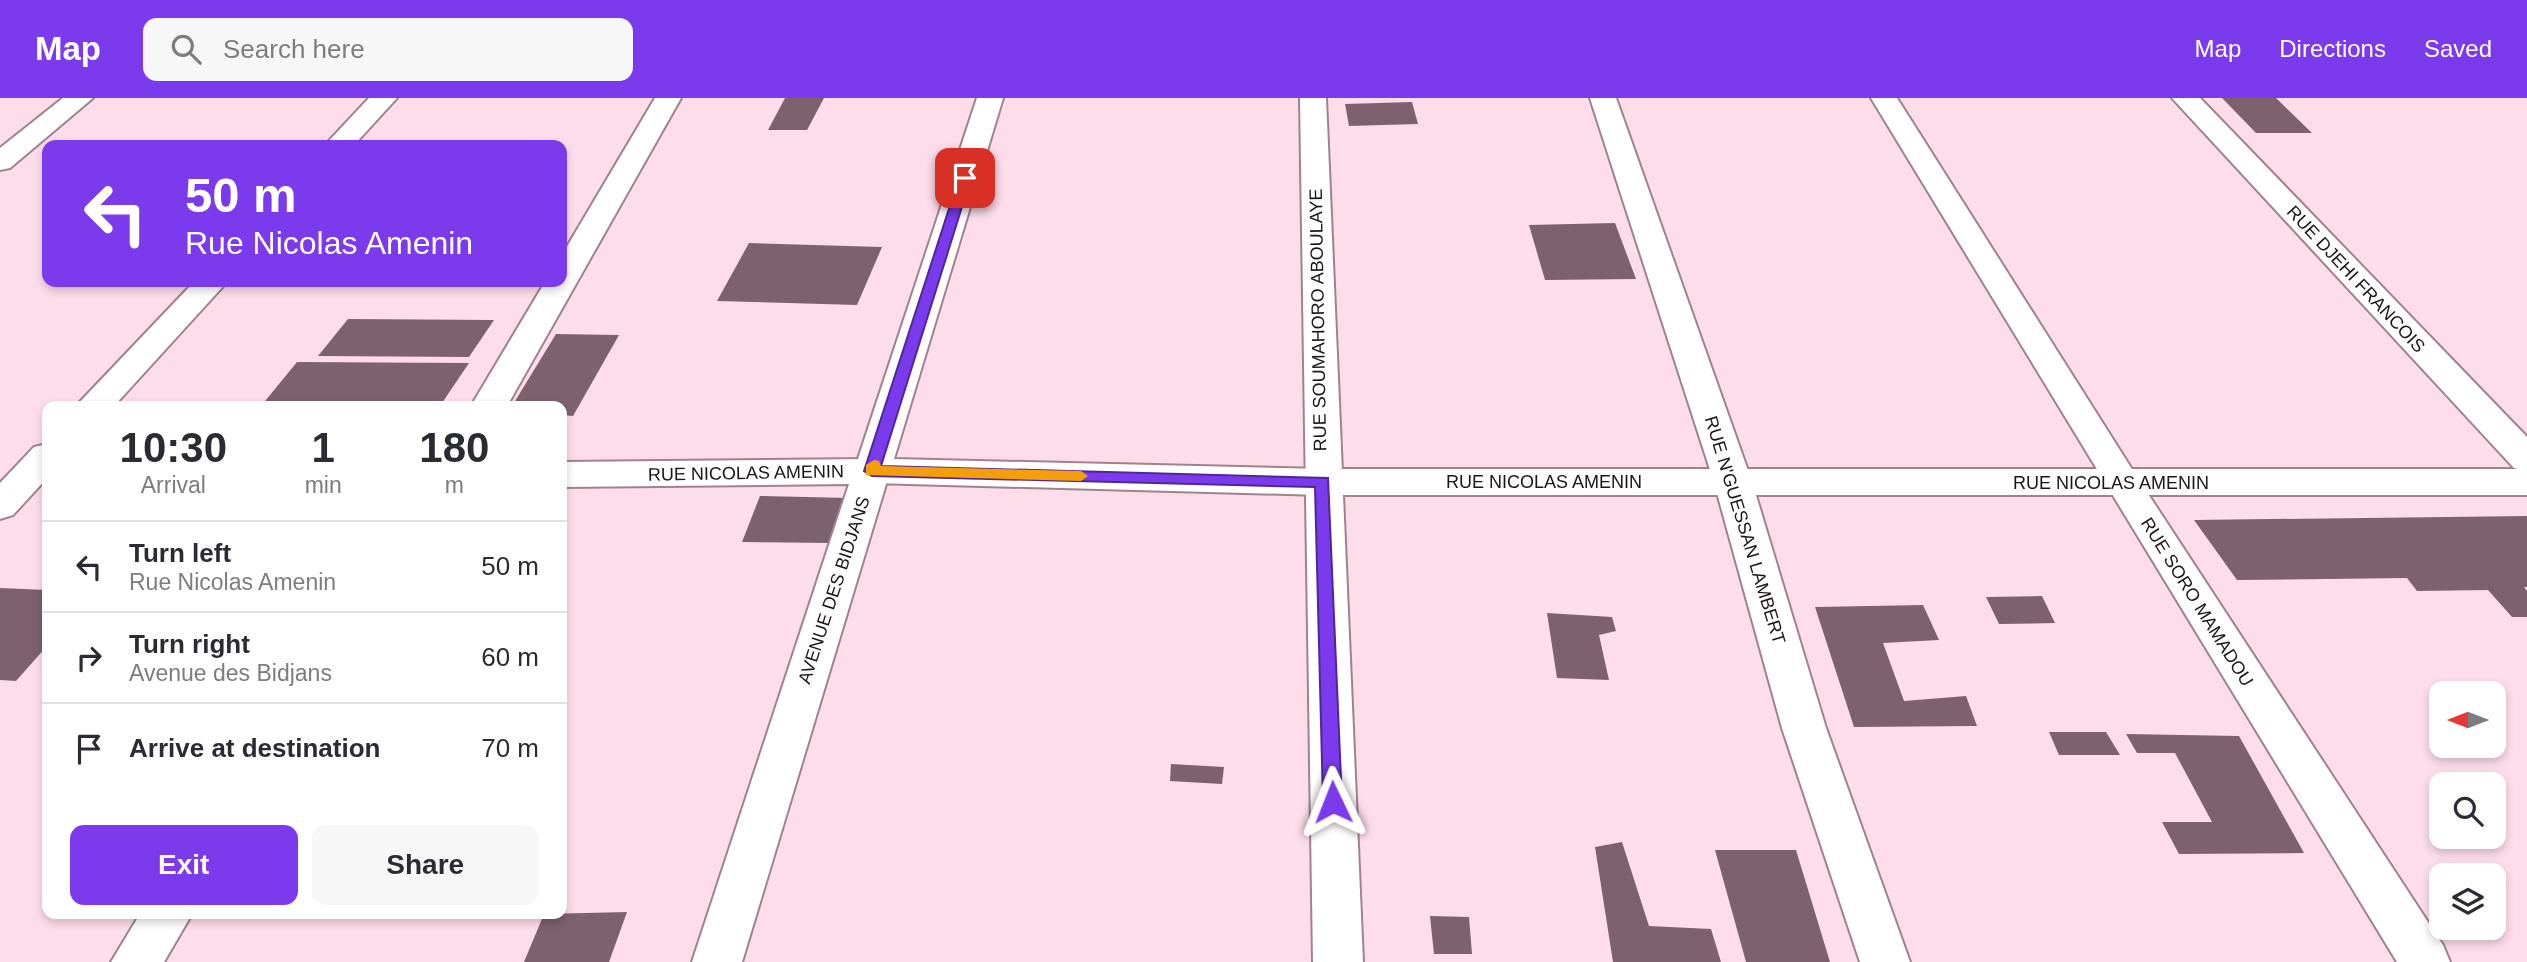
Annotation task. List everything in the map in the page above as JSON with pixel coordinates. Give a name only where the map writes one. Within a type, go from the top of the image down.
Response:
[{"type":"street","points":[[0,162],[80,98]]},
{"type":"street","points":[[344,140],[384,98]]},
{"type":"street","points":[[567,271],[668,98]]},
{"type":"street","name":"AVENUE DES BIDJANS","points":[[717,962],[990,98]]},
{"type":"street","name":"RUE SOUMAHORO ABOULAYE","points":[[1313,98],[1322,482],[1338,962]]},
{"type":"street","name":"RUE N'GUESSAN LAMBERT","points":[[1603,98],[1733,482],[1804,728],[1885,962]]},
{"type":"street","name":"RUE SORO MAMADOU","points":[[1884,98],[2122,483],[2425,962]]},
{"type":"street","name":"RUE DJEHI FRANCOIS","points":[[2185,98],[2527,459]]},
{"type":"street","points":[[99,401],[206,287]]},
{"type":"street","points":[[492,401],[558,287]]},
{"type":"street","points":[[0,506],[31,470]]},
{"type":"street","name":"RUE NICOLAS AMENIN","points":[[567,474],[872,471],[1322,482],[2527,482]]},
{"type":"street","points":[[136,962],[164,919]]},
{"type":"building","points":[[785,98],[824,98],[807,130],[768,130]]},
{"type":"building","points":[[2222,98],[2276,98],[2312,133],[2256,133]]},
{"type":"building","points":[[1412,102],[1418,124],[1349,126],[1345,104]]},
{"type":"building","points":[[1615,223],[1636,279],[1545,280],[1529,225]]},
{"type":"building","points":[[749,243],[882,247],[857,305],[717,301]]},
{"type":"building","points":[[348,319],[494,320],[469,357],[318,356]]},
{"type":"building","points":[[556,334],[619,335],[573,416],[567,415],[567,401],[515,401]]},
{"type":"building","points":[[297,362],[469,363],[443,401],[265,401]]},
{"type":"building","points":[[760,496],[849,498],[834,543],[742,542]]},
{"type":"building","points":[[2527,516],[2527,587],[2524,587],[2527,591],[2527,617],[2512,617],[2488,590],[2417,591],[2407,578],[2237,580],[2194,520]]},
{"type":"building","points":[[0,588],[42,590],[42,652],[16,681],[0,680]]},
{"type":"building","points":[[2042,596],[2055,623],[1999,624],[1986,597]]},
{"type":"building","points":[[1923,605],[1939,640],[1883,643],[1904,701],[1966,696],[1977,726],[1854,727],[1815,607]]},
{"type":"building","points":[[1547,613],[1612,617],[1616,631],[1599,635],[1609,680],[1557,678]]},
{"type":"building","points":[[2049,732],[2106,732],[2120,755],[2059,755]]},
{"type":"building","points":[[2126,734],[2239,736],[2304,853],[2179,854],[2162,822],[2212,822],[2175,753],[2137,753]]},
{"type":"building","points":[[1171,764],[1224,767],[1222,784],[1170,781]]},
{"type":"building","points":[[1622,842],[1649,926],[1711,929],[1721,962],[1613,962],[1595,847]]},
{"type":"building","points":[[1715,850],[1796,850],[1830,962],[1746,962]]},
{"type":"building","points":[[627,912],[609,962],[524,962],[542,919],[567,919],[567,913]]},
{"type":"building","points":[[1430,916],[1469,917],[1472,954],[1434,954]]},
{"type":"slow traffic","points":[[874,465],[872,471],[1081,476]]},
{"type":"route","points":[[965,178],[872,471],[1322,482],[1333,802]]}]
